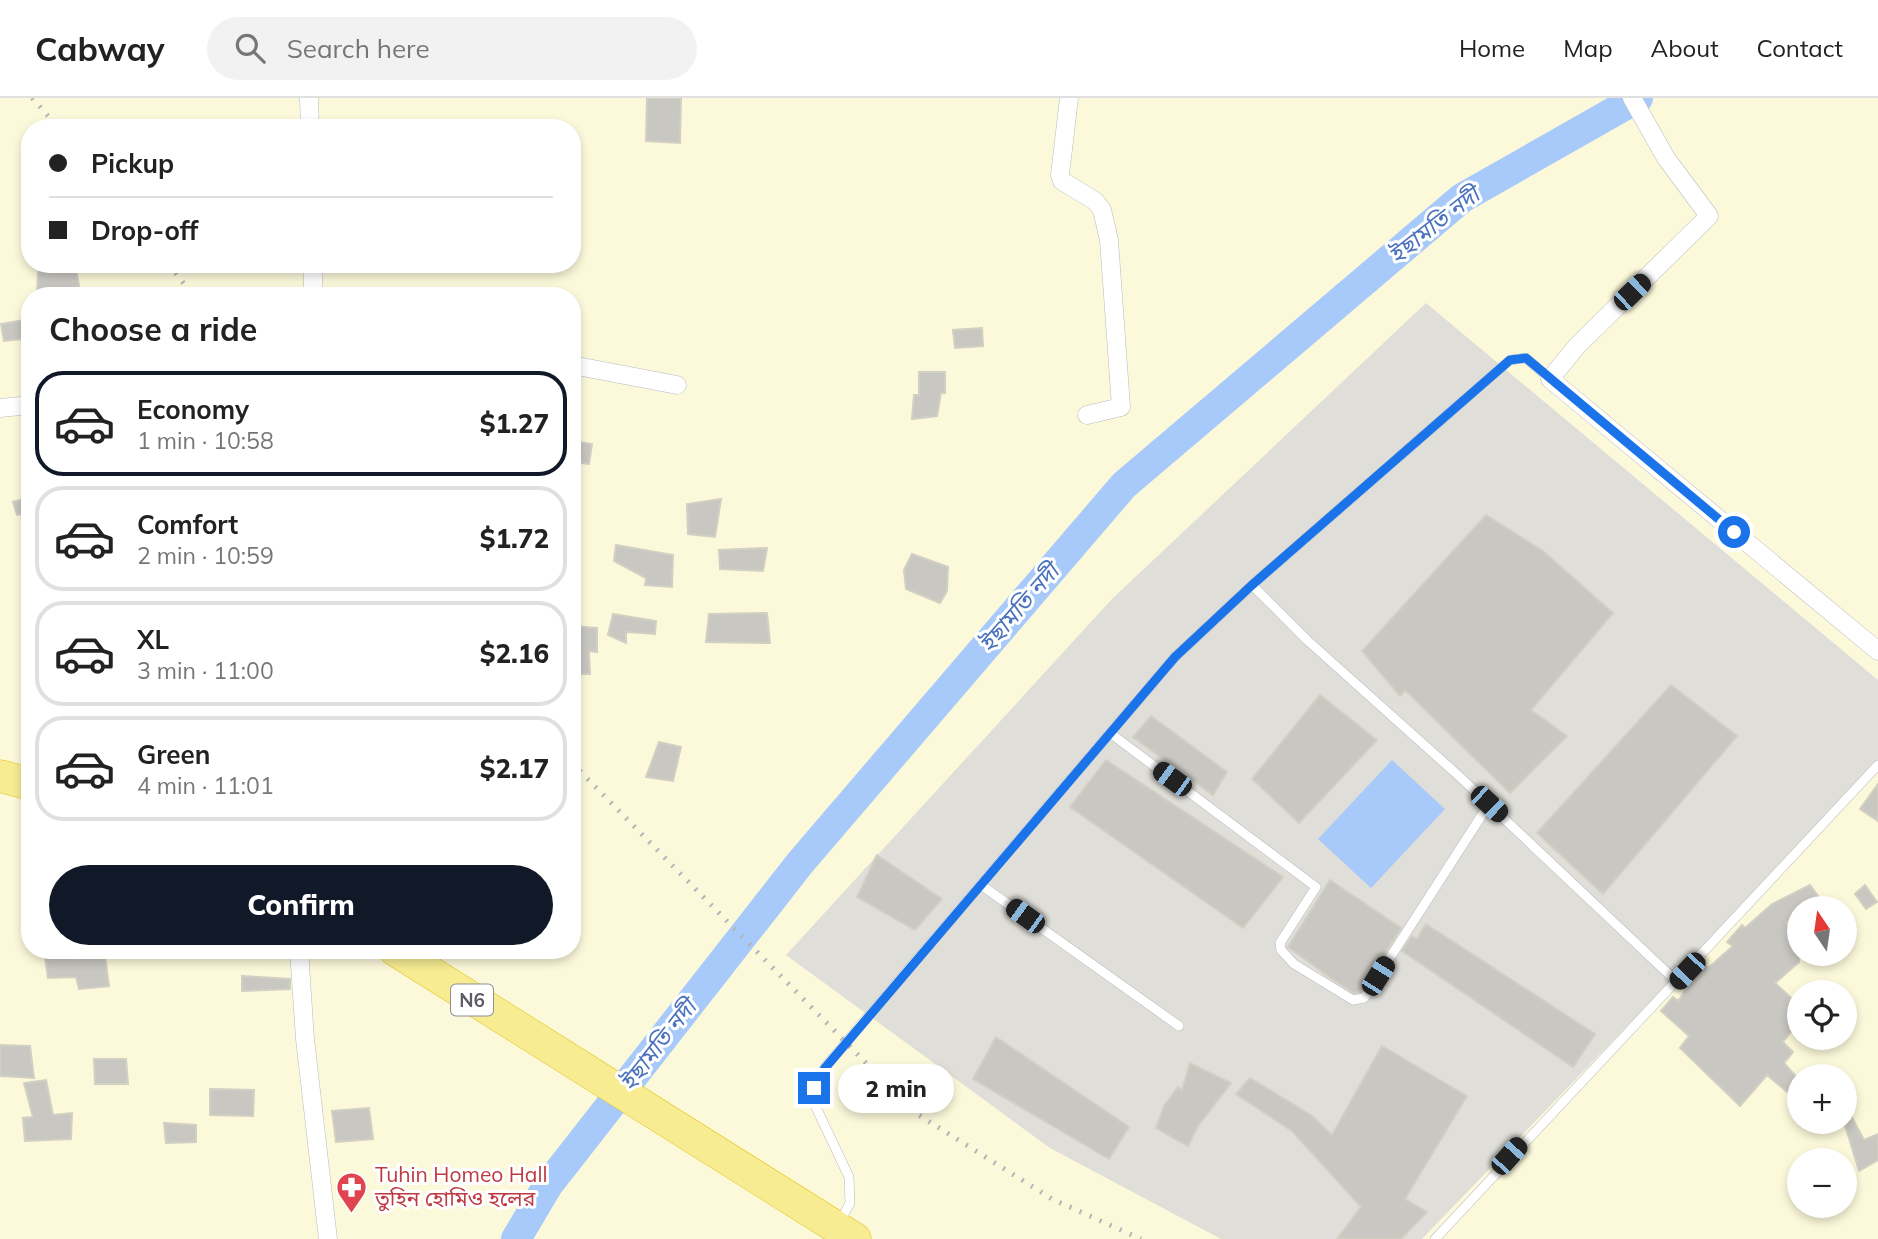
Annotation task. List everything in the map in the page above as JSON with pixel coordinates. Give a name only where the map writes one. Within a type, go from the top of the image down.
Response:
[{"type":"highway","points":[[0,775],[21,782]]},
{"type":"highway","name":"N6","points":[[409,959],[846,1233]]},
{"type":"street","points":[[309,98],[310,119]]},
{"type":"street","points":[[1069,98],[1060,175],[1069,187],[1095,201],[1102,210],[1109,240],[1122,407],[1087,415]]},
{"type":"street","points":[[1632,98],[1666,158],[1709,216],[1577,346],[1550,379],[1878,651]]},
{"type":"street","points":[[581,367],[677,384]]},
{"type":"street","points":[[0,408],[21,406]]},
{"type":"street","points":[[300,959],[305,1039],[328,1239]]},
{"type":"lane","points":[[846,1233],[850,1203],[849,1177],[814,1103],[814,1088],[825,1068],[1175,657],[1252,585],[1510,360],[1526,358],[1550,379]]},
{"type":"lane","points":[[1252,585],[1307,640],[1489,804],[1677,982]]},
{"type":"lane","points":[[1110,733],[1316,887],[1280,943],[1281,950],[1294,964],[1353,1000],[1364,998],[1489,804]]},
{"type":"lane","points":[[1435,1239],[1528,1136],[1677,982],[1878,765]]},
{"type":"lane","points":[[981,885],[1179,1026]]},
{"type":"shaded area","points":[[0,98],[1878,98],[1878,1239],[0,1239]]},
{"type":"shaded area","points":[[1426,303],[1878,680],[1878,765],[1422,1239],[1221,1239],[1050,1148],[786,955],[1112,599]]},
{"type":"water","points":[[1392,760],[1445,809],[1371,888],[1318,839]]},
{"type":"building","points":[[647,98],[681,98],[680,143],[646,141]]},
{"type":"building","points":[[38,273],[77,273],[79,287],[37,287]]},
{"type":"building","points":[[21,321],[21,339],[4,341],[1,324]]},
{"type":"building","points":[[982,328],[983,346],[955,348],[953,330]]},
{"type":"building","points":[[919,372],[945,372],[945,393],[941,393],[937,416],[912,419],[914,395],[919,395]]},
{"type":"building","points":[[581,442],[592,444],[589,464],[581,463]]},
{"type":"building","points":[[721,499],[715,537],[688,534],[687,504]]},
{"type":"building","points":[[21,500],[21,514],[17,515],[13,502]]},
{"type":"building","points":[[1486,515],[1543,551],[1613,613],[1531,710],[1567,736],[1510,793],[1405,690],[1400,696],[1362,651]]},
{"type":"building","points":[[616,545],[673,555],[672,587],[645,585],[646,578],[614,561]]},
{"type":"building","points":[[767,548],[763,571],[720,569],[719,550]]},
{"type":"building","points":[[912,554],[948,567],[947,591],[940,603],[906,589],[904,570]]},
{"type":"building","points":[[767,613],[770,643],[706,642],[709,614]]},
{"type":"building","points":[[613,614],[656,621],[655,634],[626,632],[626,643],[608,635]]},
{"type":"building","points":[[581,627],[597,628],[597,652],[589,651],[590,674],[581,674]]},
{"type":"building","points":[[1671,685],[1737,736],[1603,894],[1537,833]]},
{"type":"building","points":[[1320,695],[1377,740],[1299,823],[1252,779]]},
{"type":"building","points":[[1151,716],[1227,772],[1213,795],[1133,737]]},
{"type":"building","points":[[659,742],[681,747],[673,781],[646,777]]},
{"type":"building","points":[[1106,760],[1283,877],[1243,928],[1070,807]]},
{"type":"building","points":[[1878,784],[1878,821],[1860,809]]},
{"type":"building","points":[[877,855],[942,899],[915,930],[857,897]]},
{"type":"building","points":[[1330,880],[1401,928],[1360,992],[1354,993],[1288,947]]},
{"type":"building","points":[[1810,885],[1818,896],[1788,896]]},
{"type":"building","points":[[1865,885],[1877,902],[1866,909],[1855,894]]},
{"type":"building","points":[[1787,896],[1787,966],[1794,966],[1775,983],[1787,994],[1787,1037],[1783,1042],[1787,1050],[1793,1052],[1784,1063],[1787,1066],[1787,1092],[1767,1075],[1740,1106],[1680,1048],[1689,1036],[1661,1011],[1673,997],[1678,1001],[1703,964],[1708,968],[1733,946],[1727,942],[1742,925],[1745,928],[1772,904]]},
{"type":"building","points":[[1426,924],[1595,1034],[1573,1067],[1402,951],[1412,936],[1417,939]]},
{"type":"building","points":[[45,959],[105,959],[109,986],[79,989],[76,977],[48,978]]},
{"type":"building","points":[[242,976],[290,979],[290,989],[242,991]]},
{"type":"building","points":[[996,1037],[1129,1127],[1109,1159],[973,1079]]},
{"type":"building","points":[[0,1045],[30,1046],[34,1078],[0,1076]]},
{"type":"building","points":[[1382,1046],[1467,1096],[1405,1199],[1427,1212],[1401,1239],[1337,1239],[1361,1207],[1292,1131],[1236,1094],[1250,1078],[1311,1115],[1332,1135]]},
{"type":"building","points":[[94,1059],[126,1059],[128,1084],[95,1084]]},
{"type":"building","points":[[1190,1063],[1231,1083],[1198,1126],[1188,1146],[1156,1128],[1164,1106],[1178,1087],[1182,1090]]},
{"type":"building","points":[[46,1080],[53,1115],[72,1113],[71,1139],[25,1141],[23,1118],[33,1117],[24,1083]]},
{"type":"building","points":[[210,1089],[254,1090],[253,1116],[210,1115]]},
{"type":"building","points":[[369,1108],[373,1139],[336,1142],[332,1111]]},
{"type":"building","points":[[164,1123],[196,1125],[196,1142],[166,1143]]},
{"type":"building","points":[[1857,1127],[1864,1140],[1878,1134],[1878,1160],[1859,1171],[1857,1148],[1852,1148],[1848,1134],[1857,1134]]},
{"type":"waterway","name":"ইছামতি নদী","points":[[516,1239],[548,1185],[800,863],[1124,485],[1462,198],[1638,98]]},
{"type":"railway","points":[[32,98],[51,119]]},
{"type":"railway","points":[[176,273],[186,287]]},
{"type":"railway","points":[[581,772],[914,1112],[1052,1199],[1141,1239]]},
{"type":"place","name":"Tuhin Homeo Hall তুহিন হোমিও হলের","points":[[352,1214]]},
{"type":"route","points":[[814,1088],[825,1068],[1175,657],[1252,585],[1510,360],[1526,358],[1734,532]]}]
